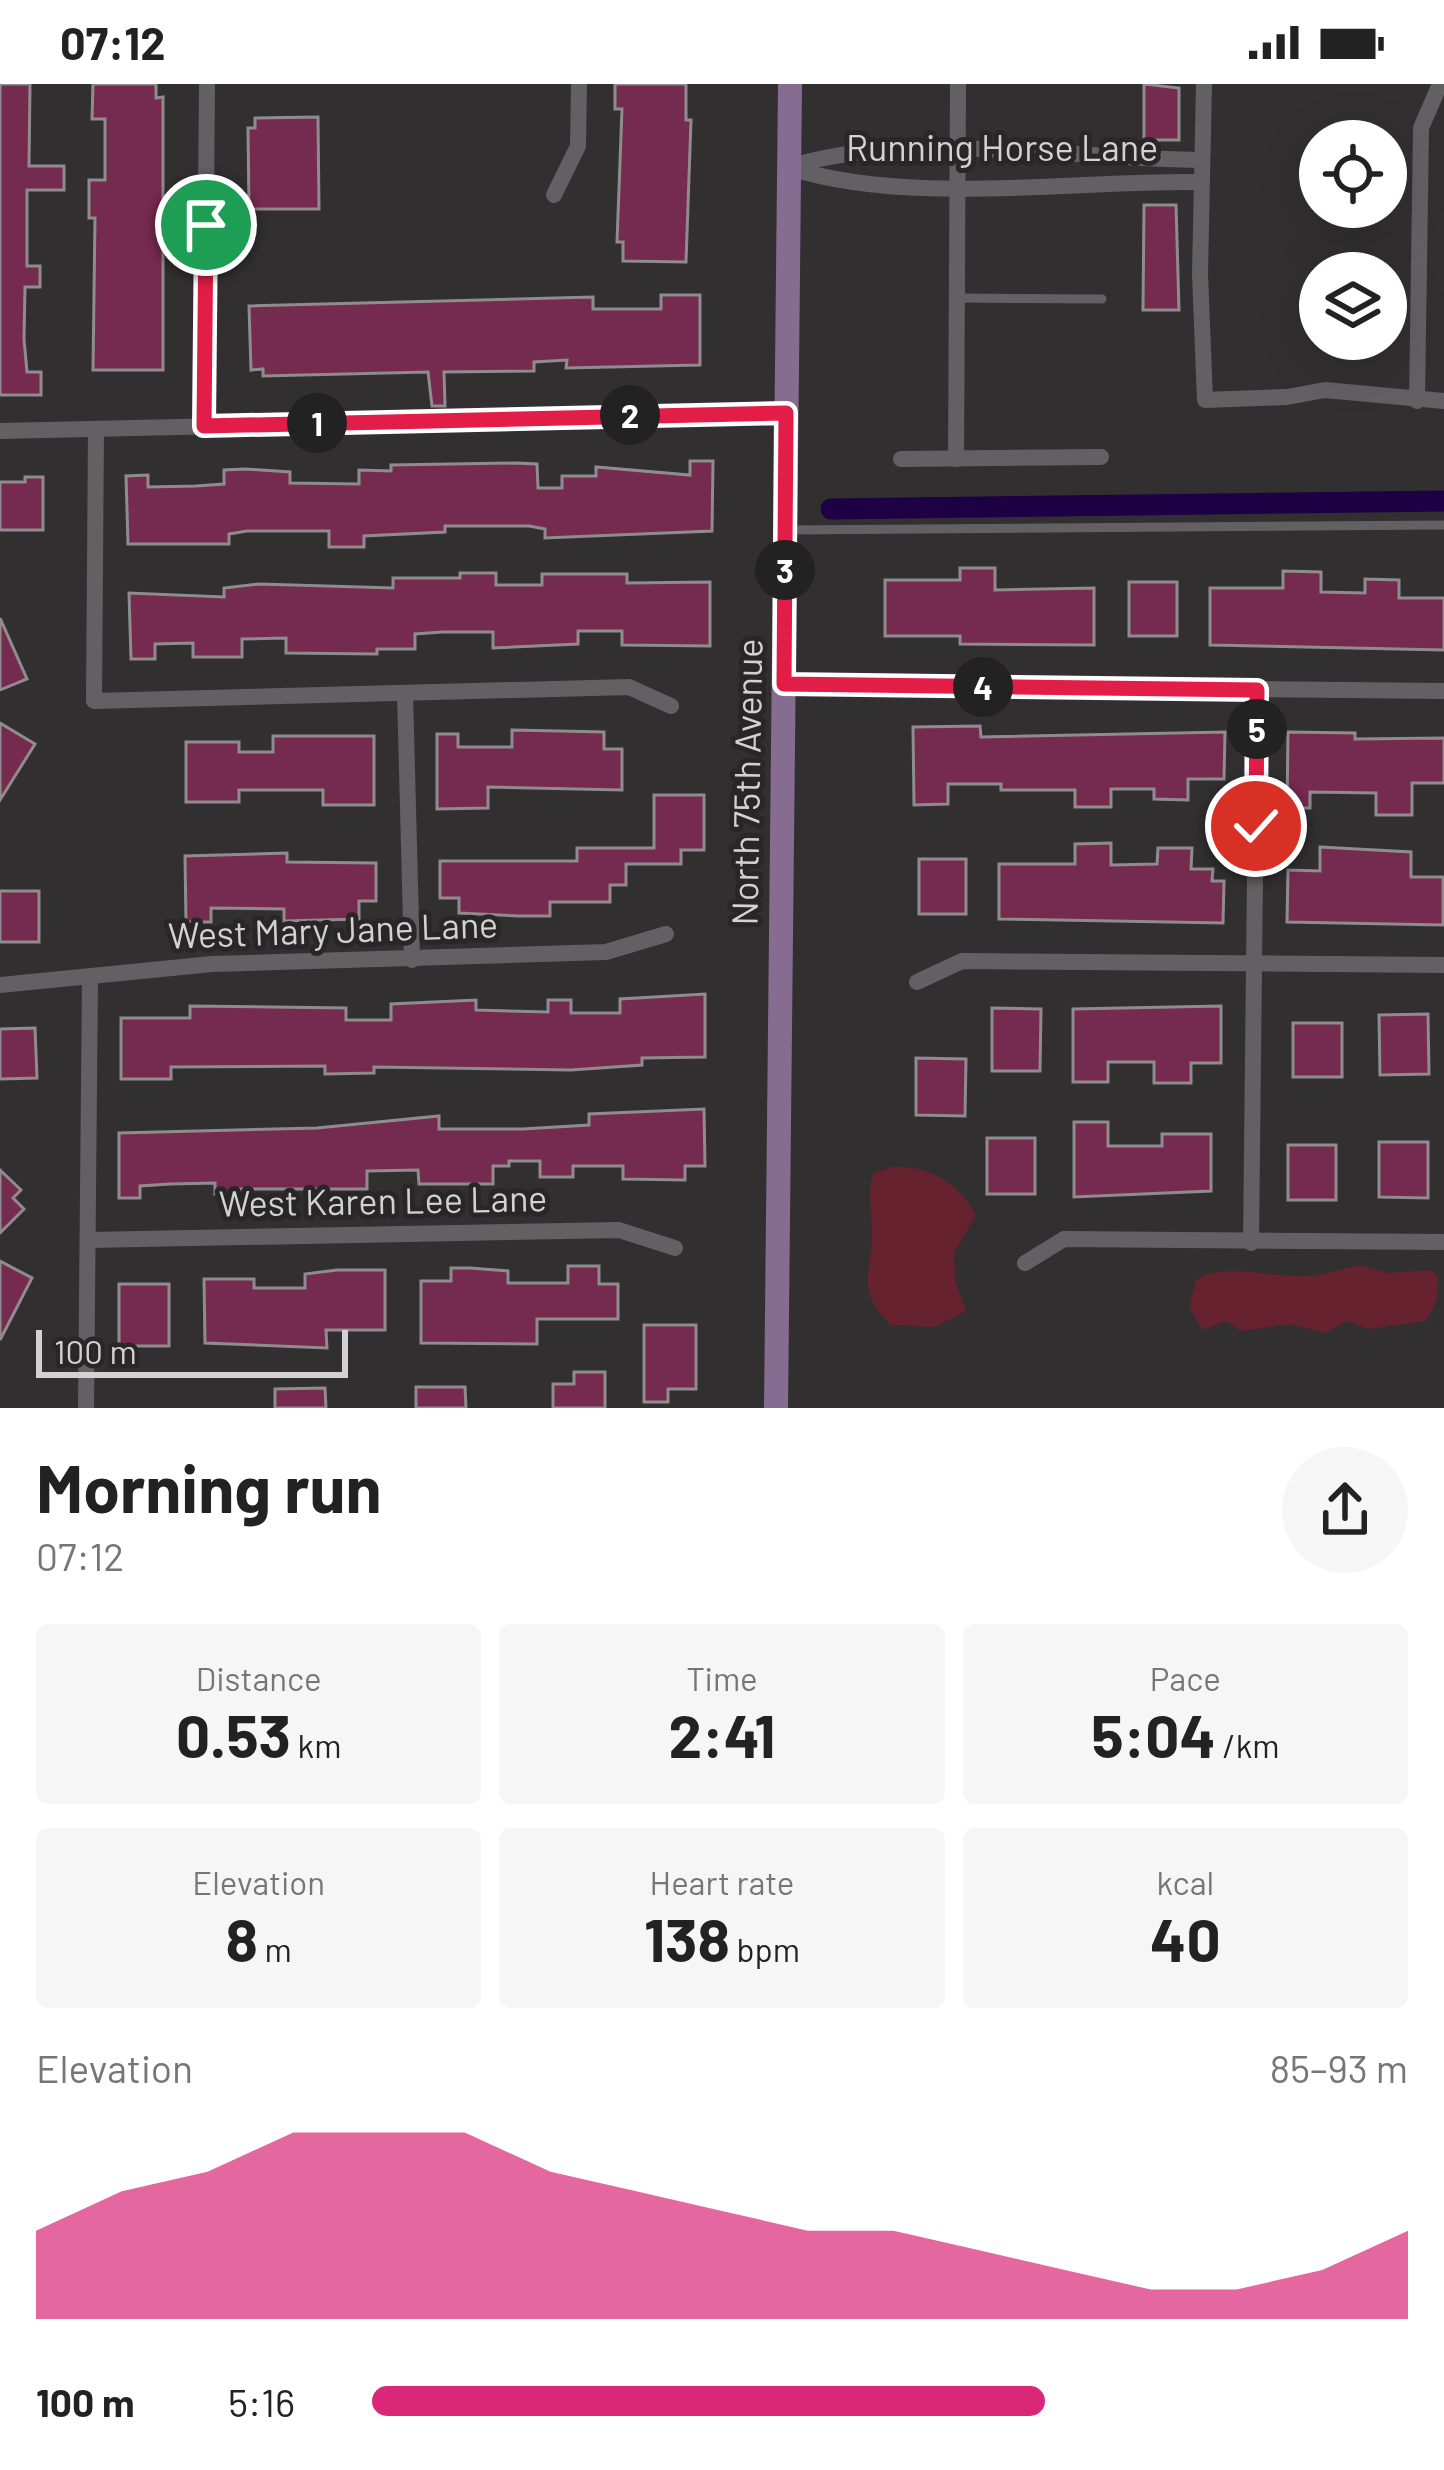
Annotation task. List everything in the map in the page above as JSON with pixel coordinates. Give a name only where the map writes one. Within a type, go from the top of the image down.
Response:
[{"type":"main road","name":"North 75th Avenue","points":[[776,1408],[790,84]]},
{"type":"street","points":[[204,426],[207,84]]},
{"type":"street","points":[[554,196],[578,146],[579,84]]},
{"type":"street","points":[[956,459],[958,84]]},
{"type":"street","points":[[1204,84],[1205,400],[1287,398],[1324,390],[1444,400]]},
{"type":"street","points":[[1418,401],[1421,128],[1440,84]]},
{"type":"street","name":"Running Horse Lane","points":[[789,167],[839,151],[1108,153],[1202,160]]},
{"type":"street","points":[[1108,153],[1108,187]]},
{"type":"street","name":"Running Horse Lane","points":[[789,167],[840,184],[1108,187],[1202,182]]},
{"type":"street","points":[[0,431],[786,413]]},
{"type":"street","points":[[96,429],[94,701],[629,688],[671,706]]},
{"type":"street","points":[[901,459],[1101,457]]},
{"type":"street","points":[[784,684],[1444,691]]},
{"type":"street","points":[[1251,1243],[1257,690]]},
{"type":"street","points":[[405,693],[412,960]]},
{"type":"street","name":"West Mary Jane Lane","points":[[0,985],[212,964],[606,952],[666,934]]},
{"type":"street","points":[[917,982],[962,962],[1444,965]]},
{"type":"street","points":[[86,1408],[90,978]]},
{"type":"street","name":"West Karen Lee Lane","points":[[88,1240],[619,1230],[675,1248]]},
{"type":"street","points":[[1025,1263],[1064,1239],[1444,1242]]},
{"type":"lane","points":[[957,298],[1102,299]]},
{"type":"lane","points":[[785,530],[1444,525]]},
{"type":"shaded area","points":[[891,1167],[917,1169],[941,1178],[976,1215],[954,1253],[955,1280],[966,1311],[934,1327],[891,1325],[869,1290],[871,1182],[873,1174]]},
{"type":"shaded area","points":[[1363,1266],[1388,1273],[1431,1270],[1438,1276],[1437,1300],[1426,1321],[1368,1329],[1348,1321],[1324,1333],[1291,1324],[1243,1331],[1225,1321],[1203,1330],[1189,1308],[1196,1280],[1207,1275],[1234,1271],[1307,1276]]},
{"type":"building","points":[[0,84],[30,84],[29,166],[64,166],[64,190],[27,190],[27,266],[40,266],[40,287],[25,287],[24,339],[27,372],[41,372],[41,395],[0,395]]},
{"type":"building","points":[[93,84],[156,84],[156,98],[163,97],[163,370],[93,370],[95,218],[89,218],[89,180],[105,180],[105,119],[92,119]]},
{"type":"building","points":[[615,84],[686,84],[686,120],[691,120],[686,262],[623,261],[623,242],[617,242],[622,109],[615,109]]},
{"type":"building","points":[[1144,84],[1179,88],[1179,140],[1144,140]]},
{"type":"building","points":[[318,117],[319,209],[249,209],[248,128],[255,128],[255,118]]},
{"type":"building","points":[[1144,205],[1176,205],[1179,310],[1143,310]]},
{"type":"building","points":[[661,295],[700,295],[700,365],[566,368],[567,360],[534,362],[534,371],[444,372],[445,406],[432,406],[428,372],[263,376],[263,369],[251,370],[249,306],[593,297],[593,309],[661,309]]},
{"type":"building","points":[[690,461],[713,461],[712,531],[545,538],[545,529],[529,526],[445,526],[445,532],[364,536],[364,547],[329,547],[329,531],[247,531],[229,534],[229,544],[128,544],[126,476],[148,475],[148,487],[196,486],[224,484],[224,470],[246,469],[290,472],[290,483],[359,484],[359,470],[391,471],[391,465],[516,463],[537,464],[538,488],[562,488],[562,476],[596,476],[596,467],[690,475]]},
{"type":"building","points":[[25,477],[43,477],[43,530],[0,530],[0,482],[25,482]]},
{"type":"building","points":[[960,568],[995,568],[995,590],[1094,588],[1094,645],[960,644],[960,636],[885,636],[885,580],[960,580]]},
{"type":"building","points":[[1283,571],[1321,572],[1321,592],[1365,593],[1365,579],[1399,580],[1399,598],[1444,598],[1444,650],[1210,645],[1210,588],[1283,588]]},
{"type":"building","points":[[460,573],[496,573],[496,585],[542,585],[542,574],[627,574],[627,583],[710,582],[710,646],[622,645],[622,631],[578,631],[578,644],[493,648],[493,632],[443,632],[415,634],[415,649],[377,649],[377,654],[286,653],[286,638],[242,639],[242,657],[193,657],[193,643],[155,644],[155,659],[131,659],[129,593],[224,597],[224,588],[259,584],[393,588],[393,578],[460,578]]},
{"type":"building","points":[[1129,582],[1177,582],[1177,636],[1129,636]]},
{"type":"building","points":[[0,618],[27,679],[0,690]]},
{"type":"building","points":[[0,723],[35,744],[0,800]]},
{"type":"building","points":[[980,726],[981,737],[1225,732],[1224,779],[1188,779],[1188,800],[1154,799],[1154,789],[1111,789],[1111,807],[1075,807],[1075,790],[1001,790],[1001,784],[948,784],[948,804],[914,805],[913,727]]},
{"type":"building","points":[[512,730],[604,732],[604,749],[622,749],[622,790],[488,787],[488,808],[437,809],[437,734],[458,734],[458,747],[512,747]]},
{"type":"building","points":[[1288,732],[1355,733],[1355,739],[1444,738],[1444,783],[1412,783],[1412,815],[1376,815],[1376,793],[1310,792],[1310,808],[1287,808]]},
{"type":"building","points":[[273,736],[374,736],[374,805],[323,805],[323,790],[239,790],[239,802],[186,802],[186,742],[239,742],[239,752],[273,752]]},
{"type":"building","points":[[654,795],[704,795],[704,850],[681,850],[681,864],[626,864],[626,885],[610,885],[610,902],[550,902],[550,916],[518,916],[459,913],[459,898],[440,898],[440,861],[577,861],[577,848],[654,848]]},
{"type":"building","points":[[1111,843],[1111,865],[1157,864],[1158,848],[1192,848],[1191,869],[1213,869],[1212,881],[1224,881],[1223,923],[999,919],[999,864],[1075,864],[1075,844]]},
{"type":"building","points":[[1320,847],[1411,852],[1411,877],[1443,877],[1443,925],[1287,922],[1288,870],[1320,871]]},
{"type":"building","points":[[287,853],[287,862],[376,863],[376,901],[359,901],[359,919],[284,921],[284,909],[211,908],[211,922],[186,922],[185,856]]},
{"type":"building","points":[[919,859],[966,859],[966,914],[919,914]]},
{"type":"building","points":[[0,891],[39,891],[39,942],[0,942]]},
{"type":"building","points":[[705,994],[705,1057],[642,1058],[642,1065],[571,1070],[374,1067],[374,1073],[325,1074],[325,1066],[171,1067],[171,1079],[121,1079],[121,1018],[190,1018],[190,1006],[346,1008],[346,1020],[391,1020],[391,1004],[476,1000],[476,1010],[548,1012],[548,1000],[571,1000],[571,1013],[620,1013],[620,999]]},
{"type":"building","points":[[1221,1006],[1221,1063],[1191,1063],[1191,1083],[1154,1083],[1154,1062],[1108,1062],[1108,1082],[1073,1082],[1073,1009]]},
{"type":"building","points":[[992,1008],[1041,1009],[1040,1071],[992,1071]]},
{"type":"building","points":[[1428,1014],[1429,1074],[1380,1075],[1379,1015]]},
{"type":"building","points":[[1293,1023],[1342,1023],[1342,1077],[1293,1077]]},
{"type":"building","points":[[35,1028],[37,1078],[0,1079],[0,1029]]},
{"type":"building","points":[[916,1058],[966,1059],[965,1116],[916,1115]]},
{"type":"building","points":[[704,1109],[705,1166],[685,1166],[685,1180],[623,1179],[623,1166],[573,1166],[573,1177],[540,1177],[540,1161],[509,1161],[509,1166],[493,1166],[493,1184],[419,1184],[418,1170],[367,1171],[367,1189],[239,1189],[239,1194],[215,1194],[215,1183],[170,1184],[140,1186],[140,1198],[119,1198],[119,1133],[317,1128],[439,1116],[439,1129],[522,1129],[589,1125],[589,1114]]},
{"type":"building","points":[[1074,1122],[1108,1122],[1108,1146],[1162,1146],[1162,1134],[1211,1134],[1211,1191],[1074,1197]]},
{"type":"building","points":[[987,1138],[1035,1138],[1035,1194],[987,1194]]},
{"type":"building","points":[[1379,1142],[1428,1142],[1428,1198],[1379,1197]]},
{"type":"building","points":[[1288,1145],[1336,1145],[1336,1200],[1288,1200]]},
{"type":"building","points":[[0,1170],[21,1190],[13,1198],[24,1209],[0,1233]]},
{"type":"building","points":[[0,1261],[32,1278],[0,1340]]},
{"type":"building","points":[[568,1266],[599,1266],[599,1284],[618,1284],[618,1319],[537,1319],[537,1344],[421,1343],[421,1281],[451,1281],[451,1268],[470,1268],[508,1271],[508,1283],[568,1283]]},
{"type":"building","points":[[385,1270],[385,1330],[326,1330],[327,1348],[205,1343],[204,1279],[254,1279],[254,1288],[305,1288],[305,1274]]},
{"type":"building","points":[[119,1284],[169,1284],[169,1346],[119,1346]]},
{"type":"building","points":[[644,1325],[696,1325],[696,1389],[668,1389],[668,1402],[644,1402]]},
{"type":"building","points":[[574,1372],[605,1372],[605,1408],[553,1408],[553,1384],[574,1384]]},
{"type":"building","points":[[416,1387],[465,1387],[466,1408],[416,1408]]},
{"type":"building","points":[[325,1388],[326,1408],[275,1408],[275,1389]]},
{"type":"waterway","points":[[831,509],[1444,501]]},
{"type":"route","points":[[206,225],[204,426],[786,413],[784,684],[1257,690],[1256,826]]}]
